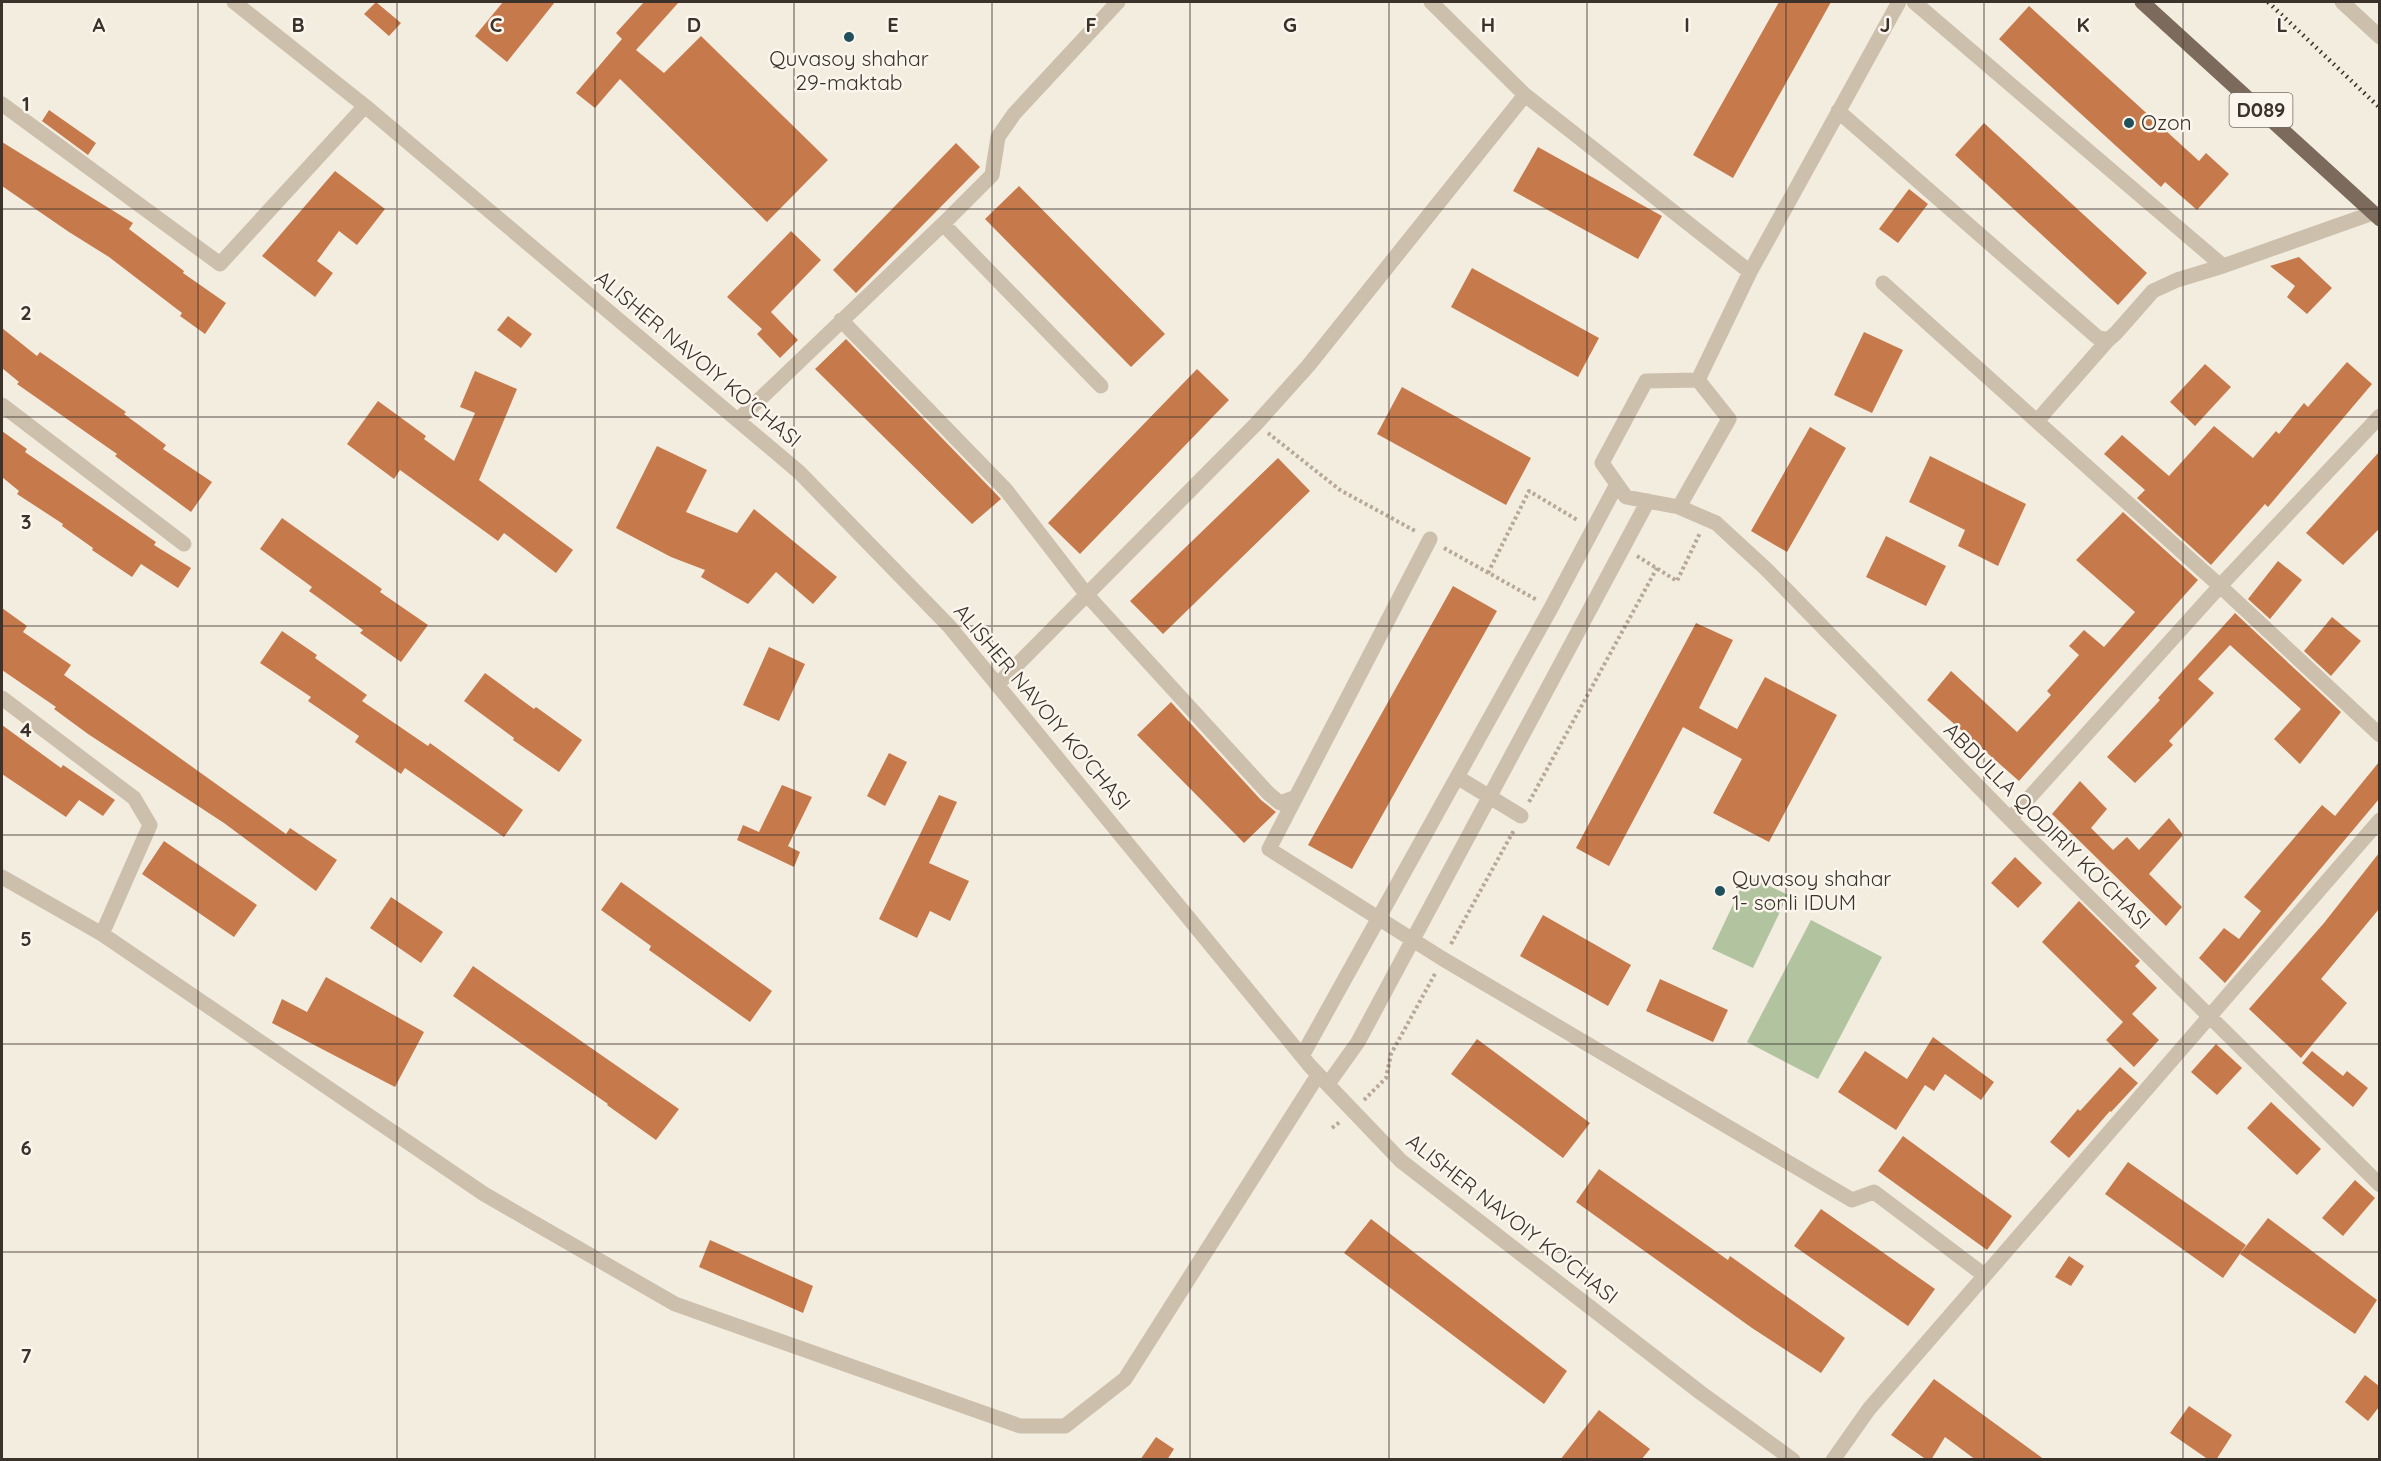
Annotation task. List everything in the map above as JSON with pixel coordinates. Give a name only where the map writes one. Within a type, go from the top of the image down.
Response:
[{"type":"main road","name":"D089","points":[[2142,2],[2376,216]]},
{"type":"street","name":"ALISHER NAVOIY KO'CHASI","points":[[234,2],[365,106],[799,472],[949,626],[1302,1056],[1401,1161],[1701,1393],[1793,1460]]},
{"type":"street","points":[[738,420],[992,175],[998,137],[1014,114],[1118,2]]},
{"type":"street","points":[[1431,2],[1525,95],[1750,272]]},
{"type":"street","points":[[1698,380],[1750,272],[1899,2]]},
{"type":"street","points":[[1914,2],[2223,266]]},
{"type":"street","points":[[2342,2],[2379,37]]},
{"type":"street","points":[[997,685],[1252,429],[1308,366],[1525,95]]},
{"type":"street","points":[[2,104],[220,264],[365,106]]},
{"type":"street","points":[[1838,111],[2097,337],[2108,340]]},
{"type":"street","points":[[2037,421],[2154,291],[2177,280],[2376,216]]},
{"type":"street","points":[[943,224],[1101,386]]},
{"type":"street","points":[[1883,283],[2220,586],[2379,735]]},
{"type":"street","points":[[842,320],[1006,490],[1087,595],[1268,793],[1280,803],[1296,797]]},
{"type":"street","points":[[1698,380],[1729,418],[1679,507],[1626,497],[1602,463],[1646,381],[1698,380]]},
{"type":"street","points":[[2,405],[184,544]]},
{"type":"street","points":[[2010,819],[2220,586],[2379,416]]},
{"type":"street","points":[[1302,1056],[1551,608],[1617,484]]},
{"type":"street","points":[[2,877],[102,934],[484,1194],[675,1304],[1020,1426],[1065,1426],[1125,1378],[1323,1080],[1358,1042],[1648,501]]},
{"type":"street","name":"ABDULLA QODIRIY KO'CHASI","points":[[1679,507],[1716,523],[1766,569],[2207,1017],[2379,1185]]},
{"type":"street","points":[[1430,539],[1269,849],[1413,940],[1852,1200],[1874,1192],[1984,1275]]},
{"type":"street","points":[[2,698],[134,798],[150,825],[102,934]]},
{"type":"street","points":[[1457,777],[1521,816]]},
{"type":"street","points":[[1833,1460],[1869,1409],[2379,820]]},
{"type":"path","points":[[1332,1128],[1386,1078],[1391,1054],[1657,568]]},
{"type":"green space","points":[[1747,875],[1788,895],[1753,968],[1712,949]]},
{"type":"green space","points":[[1811,920],[1882,957],[1818,1079],[1747,1042]]},
{"type":"building","points":[[376,2],[401,23],[389,36],[364,14]]},
{"type":"building","points":[[503,2],[555,2],[507,62],[475,36]]},
{"type":"building","points":[[644,2],[679,2],[636,50],[664,73],[701,36],[828,160],[767,222],[620,79],[595,108],[576,93],[622,39],[616,33]]},
{"type":"building","points":[[1779,2],[1831,2],[1733,178],[1693,155]]},
{"type":"building","points":[[2029,6],[2199,161],[2206,153],[2229,174],[2197,210],[2165,182],[2161,187],[1999,39]]},
{"type":"building","points":[[49,110],[96,143],[88,155],[42,121]]},
{"type":"building","points":[[1984,123],[2147,273],[2118,305],[1955,155]]},
{"type":"building","points":[[2,142],[133,223],[129,229],[184,271],[183,273],[226,303],[205,334],[180,316],[182,313],[109,257],[2,186]]},
{"type":"building","points":[[956,143],[980,167],[856,293],[833,270]]},
{"type":"building","points":[[1538,147],[1662,216],[1638,259],[1513,191]]},
{"type":"building","points":[[335,171],[385,209],[357,245],[339,231],[317,261],[333,273],[315,297],[262,256]]},
{"type":"building","points":[[1019,186],[1165,334],[1131,367],[985,219]]},
{"type":"building","points":[[1909,189],[1928,204],[1898,243],[1879,229]]},
{"type":"building","points":[[791,231],[821,260],[771,312],[798,340],[780,358],[757,334],[762,329],[727,297]]},
{"type":"building","points":[[2299,257],[2332,288],[2307,314],[2287,297],[2295,286],[2270,266]]},
{"type":"building","points":[[1472,268],[1599,338],[1578,377],[1451,307]]},
{"type":"building","points":[[508,316],[532,334],[521,348],[497,330]]},
{"type":"building","points":[[2,328],[37,356],[40,352],[126,412],[124,414],[166,445],[163,449],[212,482],[191,512],[115,456],[117,454],[17,384],[19,382],[2,368]]},
{"type":"building","points":[[1864,332],[1903,350],[1872,413],[1834,395]]},
{"type":"building","points":[[846,339],[1001,499],[972,524],[815,369]]},
{"type":"building","points":[[2347,362],[2372,384],[2268,507],[2265,504],[2211,565],[2137,498],[2145,490],[2104,454],[2122,435],[2169,476],[2214,426],[2253,458],[2276,431],[2279,434],[2304,403],[2308,407]]},
{"type":"building","points":[[2205,364],[2231,387],[2195,426],[2170,402]]},
{"type":"building","points":[[1197,369],[1229,400],[1080,554],[1048,523]]},
{"type":"building","points":[[475,371],[517,389],[479,480],[573,550],[556,573],[504,533],[498,541],[400,470],[394,479],[347,444],[378,401],[426,436],[424,439],[454,461],[475,413],[460,407]]},
{"type":"building","points":[[1402,387],[1531,458],[1506,505],[1377,434]]},
{"type":"building","points":[[1810,427],[1846,448],[1787,552],[1751,531]]},
{"type":"building","points":[[2,431],[27,449],[25,452],[156,542],[154,545],[191,568],[178,588],[141,564],[132,577],[92,550],[93,548],[62,526],[63,524],[17,494],[19,491],[2,477]]},
{"type":"building","points":[[657,446],[707,470],[686,512],[737,533],[754,509],[837,577],[813,604],[776,572],[748,604],[701,577],[705,570],[671,557],[616,528]]},
{"type":"building","points":[[2379,452],[2379,529],[2343,565],[2306,533]]},
{"type":"building","points":[[1930,456],[2026,504],[1998,566],[1958,546],[1965,530],[1909,502]]},
{"type":"building","points":[[1278,458],[1310,491],[1163,634],[1130,601]]},
{"type":"building","points":[[2123,512],[2198,580],[2019,781],[1927,700],[1951,671],[2017,732],[2051,695],[2047,691],[2079,655],[2069,646],[2084,630],[2104,647],[2135,612],[2076,560]]},
{"type":"building","points":[[282,518],[382,589],[380,592],[428,625],[401,662],[360,633],[363,630],[309,591],[312,587],[260,549]]},
{"type":"building","points":[[1886,536],[1946,566],[1926,606],[1866,577]]},
{"type":"building","points":[[2278,561],[2302,580],[2270,619],[2248,599]]},
{"type":"building","points":[[1453,586],[1497,611],[1352,869],[1308,845]]},
{"type":"building","points":[[2,608],[27,626],[23,632],[71,665],[64,675],[286,834],[290,828],[337,860],[316,891],[224,823],[88,734],[54,709],[56,707],[2,670]]},
{"type":"building","points":[[2235,613],[2341,712],[2300,764],[2274,739],[2301,709],[2230,645],[2198,679],[2214,693],[2169,741],[2173,745],[2135,783],[2107,757]]},
{"type":"building","points":[[2332,617],[2361,641],[2331,676],[2304,651]]},
{"type":"building","points":[[1696,623],[1733,640],[1699,708],[1737,729],[1765,677],[1837,715],[1769,842],[1713,813],[1742,759],[1683,727],[1609,866],[1576,848]]},
{"type":"building","points":[[282,631],[317,655],[315,658],[367,695],[362,701],[428,746],[430,743],[523,810],[504,837],[405,768],[401,774],[355,742],[359,736],[308,701],[311,697],[260,663]]},
{"type":"building","points":[[769,647],[805,664],[779,721],[743,705]]},
{"type":"building","points":[[485,673],[582,740],[559,772],[513,740],[514,738],[464,701]]},
{"type":"building","points":[[1171,702],[1261,800],[1276,812],[1244,843],[1137,735]]},
{"type":"building","points":[[2,725],[61,768],[63,765],[115,800],[103,816],[79,800],[66,817],[2,774]]},
{"type":"building","points":[[889,753],[907,762],[885,806],[867,796]]},
{"type":"building","points":[[2379,762],[2379,799],[2225,983],[2199,958],[2224,928],[2239,939],[2261,911],[2244,897],[2322,805],[2335,816]]},
{"type":"building","points":[[2080,781],[2107,809],[2091,828],[2113,850],[2127,837],[2139,850],[2169,818],[2183,835],[2149,874],[2182,907],[2166,926],[2052,814]]},
{"type":"building","points":[[782,785],[812,797],[788,846],[800,852],[794,867],[737,840],[743,825],[759,832]]},
{"type":"building","points":[[939,795],[957,802],[929,863],[969,881],[950,921],[930,911],[917,938],[879,919]]},
{"type":"building","points":[[164,841],[257,905],[234,937],[142,874]]},
{"type":"building","points":[[2379,853],[2379,909],[2321,979],[2347,1003],[2301,1058],[2249,1009],[2324,923]]},
{"type":"building","points":[[2015,857],[2042,883],[2018,908],[1991,883]]},
{"type":"building","points":[[621,882],[772,991],[750,1022],[649,950],[651,946],[601,910]]},
{"type":"building","points":[[391,897],[443,932],[421,963],[370,928]]},
{"type":"building","points":[[2079,901],[2140,961],[2135,966],[2157,988],[2132,1014],[2159,1040],[2134,1067],[2106,1040],[2123,1022],[2042,942]]},
{"type":"building","points":[[1543,915],[1631,965],[1608,1006],[1520,956]]},
{"type":"building","points":[[473,966],[679,1109],[656,1140],[453,996]]},
{"type":"building","points":[[326,977],[424,1032],[395,1087],[272,1023],[282,999],[307,1012]]},
{"type":"building","points":[[1660,979],[1728,1010],[1713,1042],[1646,1011]]},
{"type":"building","points":[[1933,1037],[1994,1082],[1981,1100],[1945,1074],[1934,1091],[1925,1085],[1896,1130],[1838,1092],[1865,1051],[1907,1079]]},
{"type":"building","points":[[1477,1039],[1590,1123],[1563,1158],[1451,1074]]},
{"type":"building","points":[[2216,1044],[2242,1068],[2217,1095],[2191,1072]]},
{"type":"building","points":[[2312,1051],[2343,1076],[2347,1071],[2368,1088],[2353,1107],[2302,1063]]},
{"type":"building","points":[[2120,1067],[2138,1083],[2069,1158],[2050,1142],[2078,1109],[2080,1111]]},
{"type":"building","points":[[2271,1102],[2321,1149],[2297,1175],[2247,1128]]},
{"type":"building","points":[[1903,1136],[2012,1216],[1987,1250],[1878,1171]]},
{"type":"building","points":[[2128,1162],[2246,1245],[2223,1278],[2105,1194]]},
{"type":"building","points":[[1599,1169],[1728,1260],[1730,1256],[1845,1338],[1821,1373],[1752,1328],[1576,1202]]},
{"type":"building","points":[[2355,1180],[2375,1198],[2343,1236],[2322,1218]]},
{"type":"building","points":[[1821,1209],[1935,1289],[1908,1326],[1794,1246]]},
{"type":"building","points":[[2268,1218],[2377,1300],[2355,1334],[2240,1254]]},
{"type":"building","points":[[1371,1219],[1567,1371],[1544,1404],[1344,1253]]},
{"type":"building","points":[[710,1240],[813,1286],[803,1313],[699,1267]]},
{"type":"building","points":[[2069,1256],[2084,1266],[2071,1286],[2055,1277]]},
{"type":"building","points":[[2365,1375],[2379,1386],[2379,1407],[2368,1421],[2345,1402]]},
{"type":"building","points":[[1934,1379],[2045,1460],[1976,1460],[1945,1437],[1931,1460],[1927,1460],[1891,1435]]},
{"type":"building","points":[[2189,1406],[2232,1435],[2216,1460],[2209,1460],[2170,1433]]},
{"type":"building","points":[[1599,1410],[1650,1449],[1641,1460],[1560,1460]]},
{"type":"building","points":[[1156,1437],[1174,1449],[1167,1460],[1140,1460]]},
{"type":"railway","points":[[2268,2],[2380,108]]},
{"type":"place","name":"Quvasoy shahar 29-maktab","points":[[849,37]]},
{"type":"place","name":"Ozon","points":[[2129,123]]},
{"type":"place","name":"Quvasoy shahar 1- sonli IDUM","points":[[1720,891]]}]
